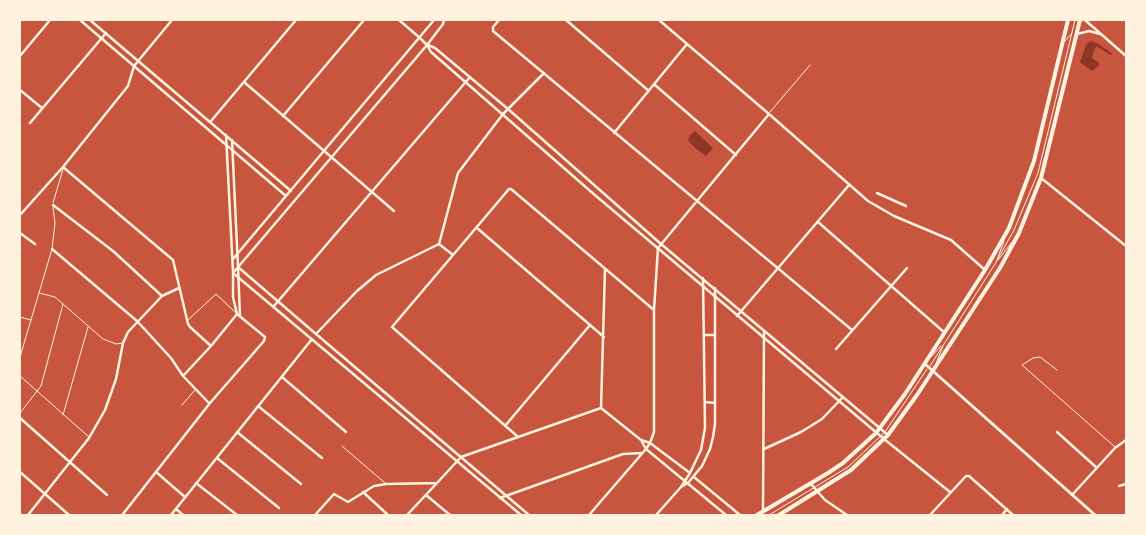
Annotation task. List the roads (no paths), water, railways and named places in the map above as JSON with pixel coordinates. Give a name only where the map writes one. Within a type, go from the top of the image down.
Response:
[{"type":"main road","points":[[757,515],[811,484],[842,463],[880,429],[927,366],[1009,228],[1034,161],[1068,20]]},
{"type":"main road","points":[[779,515],[850,470],[904,415],[1000,268],[1019,232],[1041,178],[1074,45],[1075,33],[1080,20]]},
{"type":"main road","points":[[927,366],[1095,515]]},
{"type":"street","points":[[20,56],[50,20]]},
{"type":"street","points":[[80,20],[286,196]]},
{"type":"street","points":[[90,20],[291,191]]},
{"type":"street","points":[[20,215],[63,167],[128,86],[134,66],[138,60],[172,20]]},
{"type":"street","points":[[211,122],[296,20]]},
{"type":"street","points":[[283,116],[364,20]]},
{"type":"street","points":[[398,20],[420,38],[431,52],[658,248],[876,433],[950,492]]},
{"type":"street","points":[[233,259],[434,20]]},
{"type":"street","points":[[234,273],[427,45],[444,20]]},
{"type":"street","points":[[499,20],[492,29],[614,133],[698,200],[852,330]]},
{"type":"street","points":[[566,20],[650,91]]},
{"type":"street","points":[[659,20],[868,201],[894,216],[951,240],[985,270]]},
{"type":"street","points":[[1085,20],[1126,56]]},
{"type":"street","points":[[1075,33],[1089,31],[1102,34]]},
{"type":"street","points":[[30,123],[106,33]]},
{"type":"street","points":[[614,133],[687,44]]},
{"type":"street","points":[[427,45],[435,48],[508,109],[661,244],[886,434]]},
{"type":"street","points":[[171,515],[312,338],[357,291],[376,275],[439,244],[458,173],[503,114],[544,73]]},
{"type":"street","points":[[274,306],[470,77]]},
{"type":"street","points":[[244,82],[394,211]]},
{"type":"street","points":[[655,85],[736,155]]},
{"type":"street","points":[[20,90],[42,108]]},
{"type":"street","points":[[588,515],[650,444],[654,432],[654,310],[658,248],[769,114]]},
{"type":"street","points":[[123,514],[210,403],[265,339],[238,315],[233,297],[234,273],[226,134]]},
{"type":"street","points":[[183,376],[238,315],[238,252],[232,140]]},
{"type":"street","points":[[63,167],[173,260],[190,328],[211,346]]},
{"type":"street","points":[[1041,178],[1126,246]]},
{"type":"street","points":[[738,316],[849,186]]},
{"type":"street","points":[[517,436],[392,327],[510,189],[654,310]]},
{"type":"street","points":[[877,193],[906,206]]},
{"type":"street","points":[[53,205],[113,251],[162,296]]},
{"type":"street","points":[[818,222],[945,333]]},
{"type":"street","points":[[477,228],[604,337]]},
{"type":"street","points":[[20,233],[35,244]]},
{"type":"street","points":[[439,244],[453,255]]},
{"type":"street","points":[[52,249],[136,321],[171,358],[183,376],[210,403]]},
{"type":"street","points":[[238,267],[529,515]]},
{"type":"street","points":[[601,408],[605,268]]},
{"type":"street","points":[[836,349],[907,268]]},
{"type":"street","points":[[234,273],[521,515]]},
{"type":"street","points":[[656,515],[681,487],[701,450],[705,428],[703,278]]},
{"type":"street","points":[[28,515],[89,438],[105,410],[116,379],[123,343],[128,332],[136,321],[162,296],[179,288]]},
{"type":"street","points":[[681,487],[694,477],[710,450],[715,403],[715,288]]},
{"type":"street","points":[[505,426],[590,325]]},
{"type":"street","points":[[763,329],[763,512]]},
{"type":"street","points":[[705,335],[714,334]]},
{"type":"street","points":[[361,379],[364,375]]},
{"type":"street","points":[[282,377],[346,432]]},
{"type":"street","points":[[764,449],[801,432],[822,419],[843,397]]},
{"type":"street","points":[[705,402],[715,403]]},
{"type":"street","points":[[258,406],[322,458]]},
{"type":"street","points":[[407,515],[461,456],[601,408]]},
{"type":"street","points":[[601,408],[642,440],[690,473],[740,515]]},
{"type":"street","points":[[402,414],[406,410]]},
{"type":"street","points":[[20,418],[107,495]]},
{"type":"street","points":[[237,432],[301,484]]},
{"type":"street","points":[[1057,432],[1097,468]]},
{"type":"street","points":[[642,440],[646,449],[726,515]]},
{"type":"street","points":[[1072,495],[1115,448],[1126,440]]},
{"type":"street","points":[[500,498],[624,454],[642,453]]},
{"type":"street","points":[[217,458],[279,508]]},
{"type":"street","points":[[20,472],[69,515]]},
{"type":"street","points":[[155,472],[185,497]]},
{"type":"street","points":[[930,515],[966,476],[969,476],[1013,515]]},
{"type":"street","points":[[196,483],[237,515]]},
{"type":"street","points":[[315,515],[334,494],[348,502],[374,486],[437,483]]},
{"type":"street","points":[[811,484],[825,500],[846,515]]},
{"type":"street","points":[[1119,486],[1126,484]]},
{"type":"street","points":[[363,492],[388,515]]},
{"type":"street","points":[[426,495],[450,515]]},
{"type":"street","points":[[176,509],[183,515]]},
{"type":"street","points":[[1002,515],[1006,510]]},
{"type":"lane","points":[[886,434],[927,366],[945,342],[995,264],[1014,230],[1038,173],[1075,33],[1076,20]]},
{"type":"lane","points":[[1062,44],[1075,33]]},
{"type":"lane","points":[[769,114],[810,65]]},
{"type":"lane","points":[[20,357],[52,249],[55,223],[53,200],[60,183],[63,167]]},
{"type":"lane","points":[[995,264],[1009,228]]},
{"type":"lane","points":[[995,264],[1019,232]]},
{"type":"lane","points":[[39,292],[52,296],[63,304],[103,340],[116,344],[123,343]]},
{"type":"lane","points":[[187,320],[216,294],[238,315]]},
{"type":"lane","points":[[20,413],[41,386],[63,304]]},
{"type":"lane","points":[[20,317],[31,320]]},
{"type":"lane","points":[[63,415],[88,326]]},
{"type":"lane","points":[[933,371],[945,342]]},
{"type":"lane","points":[[927,366],[945,342]]},
{"type":"lane","points":[[1057,370],[1040,358],[1033,358],[1022,366],[1115,448]]},
{"type":"lane","points":[[20,376],[89,438]]},
{"type":"lane","points":[[182,404],[196,389]]},
{"type":"lane","points":[[342,446],[386,484]]},
{"type":"lane","points":[[770,515],[816,490]]}]
